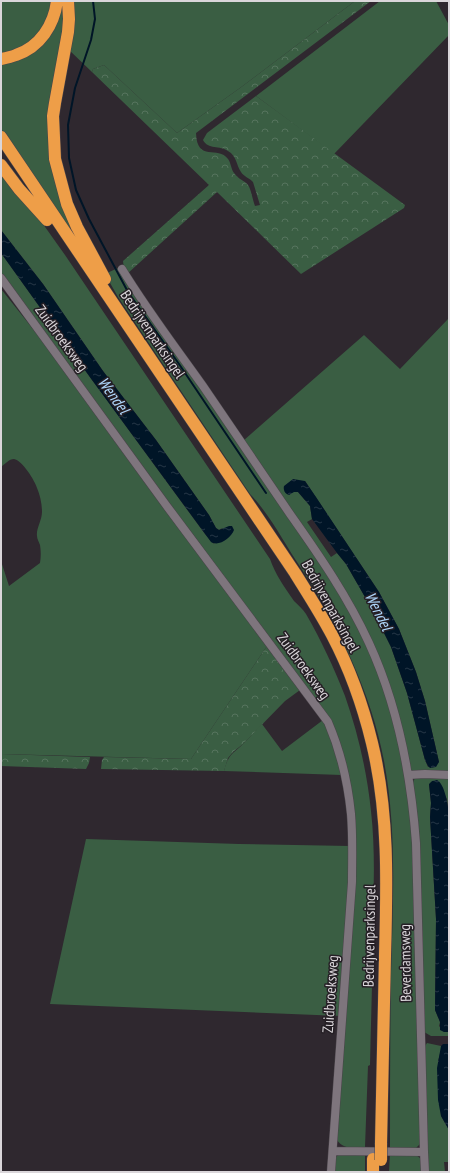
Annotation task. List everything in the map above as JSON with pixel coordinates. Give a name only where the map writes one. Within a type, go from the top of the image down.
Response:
[{"type":"highway","points":[[1,58],[22,53],[41,39],[50,26],[57,1]]},
{"type":"highway","points":[[68,1],[68,32],[53,116],[55,159],[67,204],[77,227],[105,279],[118,311]]},
{"type":"highway","name":"Bedrijvenparksingel","points":[[1,137],[278,547],[314,603],[332,635],[356,689],[372,742],[379,776],[385,834],[386,932],[377,1143]]},
{"type":"highway","name":"Bedrijvenparksingel","points":[[1,152],[296,588],[322,632],[336,660],[348,691],[363,737],[368,761],[376,809],[379,848],[378,1167]]},
{"type":"highway","points":[[1,165],[19,189],[47,220]]},
{"type":"street","points":[[122,270],[329,570],[353,611],[370,643],[387,687],[400,732],[408,775],[449,775]]},
{"type":"street","name":"Zuidbroeksweg","points":[[1,278],[166,505],[328,722],[336,740],[351,813],[352,875],[331,1172]]},
{"type":"street","name":"Beverdamsweg","points":[[408,775],[414,811],[416,843],[425,1172]]},
{"type":"street","points":[[332,1151],[424,1152]]},
{"type":"green space","points":[[1,1],[54,1],[48,24],[30,45],[1,55]]},
{"type":"green space","points":[[60,1],[66,1],[52,154],[96,272],[1,130],[1,61],[25,55]]},
{"type":"green space","points":[[71,1],[355,1],[240,88],[177,133],[104,65],[93,69],[92,72],[68,49]]},
{"type":"green space","points":[[355,1],[371,1],[196,133],[197,142],[200,148],[204,151],[219,153],[228,159],[232,170],[237,177],[249,187],[255,206],[260,205],[253,182],[242,174],[233,155],[225,149],[208,145],[203,140],[207,133],[256,96],[405,205],[404,208],[301,274],[217,192],[127,274],[124,269],[123,261],[209,185],[92,72],[93,69],[104,65],[177,133],[240,88]]},
{"type":"green space","points":[[380,1],[436,1],[449,25],[449,35],[334,154],[256,96]]},
{"type":"green space","points":[[1,167],[65,255],[270,559],[277,575],[287,591],[306,614],[327,654],[345,696],[358,738],[364,767],[369,796],[373,837],[374,877],[370,1065],[368,1066],[365,1147],[346,1147],[337,1140],[355,838],[330,721],[1,275],[1,253],[92,380],[205,534],[214,544],[222,528],[219,530],[216,528],[209,515],[156,440],[103,371],[43,284],[1,230]]},
{"type":"green space","points":[[120,267],[328,571],[377,665],[392,712],[413,818],[420,1144],[415,1149],[390,1149],[393,893],[391,814],[384,761],[371,710],[341,637],[315,590],[271,520],[250,494],[118,297],[105,274]]},
{"type":"green space","points":[[1,289],[49,349],[267,646],[191,759],[1,754],[1,561],[9,586],[40,563],[41,550],[37,533],[41,518],[42,506],[36,485],[21,463],[12,459],[1,467]]},
{"type":"green space","points":[[449,318],[449,771],[411,772],[372,644],[243,441],[364,335],[400,369]],"holes":[[[305,481],[379,592],[399,629],[416,672],[425,701],[439,762],[428,767],[407,693],[391,647],[373,611],[346,564],[337,553],[331,557],[307,522],[312,519],[310,506],[298,492],[294,491]]]},
{"type":"green space","points":[[267,646],[300,690],[285,701],[243,744],[233,752],[228,758],[224,771],[101,769],[102,760],[104,757],[191,759]]},
{"type":"green space","points":[[323,720],[332,742],[342,775],[224,771],[227,761],[231,755],[262,724],[282,751]]},
{"type":"green space","points":[[1,754],[90,757],[86,769],[1,766]]},
{"type":"green space","points":[[420,776],[449,778],[449,814],[447,799],[443,792],[429,784],[436,919],[435,1010],[440,1022],[439,1026],[444,1032],[449,1032],[449,1036],[431,1036],[424,1032],[413,785],[413,781]]},
{"type":"green space","points":[[86,839],[350,846],[341,1016],[50,1004]]},
{"type":"green space","points":[[427,1043],[441,1046],[438,1061],[441,1116],[449,1130],[449,1162],[444,1162],[445,1172],[428,1172],[425,1046]]},
{"type":"green space","points":[[348,1152],[365,1152],[365,1172],[334,1172],[335,1159],[340,1154]]},
{"type":"green space","points":[[390,1153],[417,1156],[422,1162],[423,1172],[389,1172]]},
{"type":"water","name":"Wendel","points":[[1,230],[43,284],[103,371],[156,440],[209,515],[216,528],[219,530],[232,526],[234,530],[228,539],[221,543],[211,542],[1,253]]},
{"type":"water","name":"Wendel","points":[[293,479],[305,481],[379,592],[399,629],[416,672],[425,701],[439,762],[436,767],[430,768],[425,760],[407,693],[391,647],[373,611],[346,564],[312,519],[310,506],[298,492],[294,492],[289,495],[286,494],[284,486]]},
{"type":"water","points":[[437,780],[440,782],[444,790],[449,814],[449,1032],[440,1030],[440,1022],[435,1010],[436,919],[429,784],[432,781]]},
{"type":"water","points":[[443,1044],[449,1044],[449,1130],[441,1116],[438,1100],[437,1068],[441,1046]]},
{"type":"waterway","points":[[93,1],[95,19],[91,40],[75,88],[68,125],[69,158],[76,190],[89,219],[128,292],[179,364],[266,493]]}]
